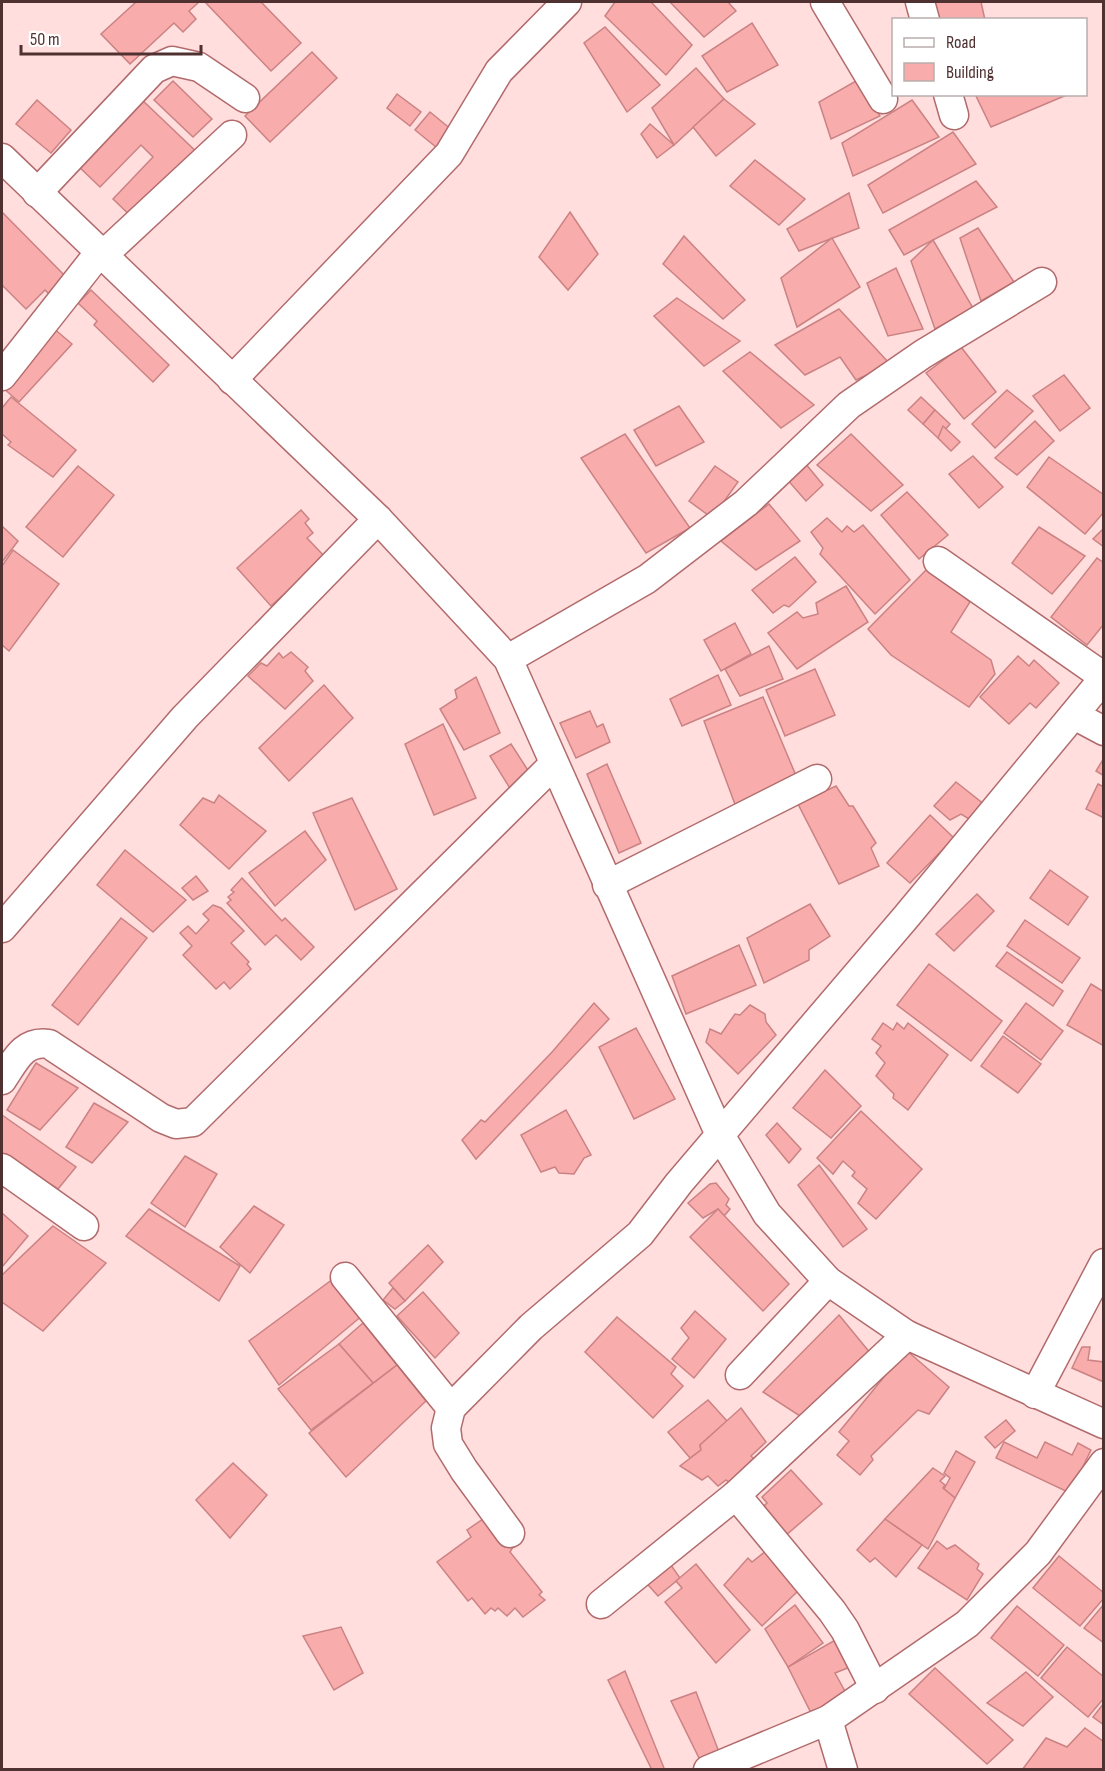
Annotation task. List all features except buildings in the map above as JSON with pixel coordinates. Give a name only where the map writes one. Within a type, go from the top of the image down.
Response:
[{"type":"street","points":[[232,380],[449,154],[499,71],[567,2]]},
{"type":"street","points":[[825,2],[883,99]]},
{"type":"street","points":[[920,2],[924,18]]},
{"type":"street","points":[[37,193],[154,69],[172,61],[199,67],[244,98]]},
{"type":"street","points":[[2,376],[101,254],[232,135]]},
{"type":"street","points":[[2,158],[378,519],[508,659],[720,1135],[767,1214],[828,1281],[907,1335],[1035,1395],[1104,1424]]},
{"type":"street","points":[[508,659],[647,579],[746,503],[849,405],[923,354],[1042,282]]},
{"type":"street","points":[[2,928],[185,717],[378,519]]},
{"type":"street","points":[[510,1533],[448,1444],[446,1428],[451,1408],[531,1327],[640,1234],[720,1135],[906,917],[1104,678],[938,561]]},
{"type":"street","points":[[1074,715],[1104,731]]},
{"type":"street","points":[[2,1080],[26,1046],[38,1042],[49,1044],[160,1118],[176,1124],[193,1122],[554,764]]},
{"type":"street","points":[[607,885],[817,779]]},
{"type":"street","points":[[2,1168],[84,1227]]},
{"type":"street","points":[[1035,1395],[1104,1263]]},
{"type":"street","points":[[345,1277],[451,1408]]},
{"type":"street","points":[[740,1375],[828,1281]]},
{"type":"street","points":[[601,1604],[736,1496],[907,1335]]},
{"type":"street","points":[[708,1770],[828,1720],[967,1624],[1038,1553],[1104,1463]]},
{"type":"street","points":[[736,1496],[832,1611],[845,1630],[875,1689]]},
{"type":"street","points":[[828,1720],[843,1770]]}]
